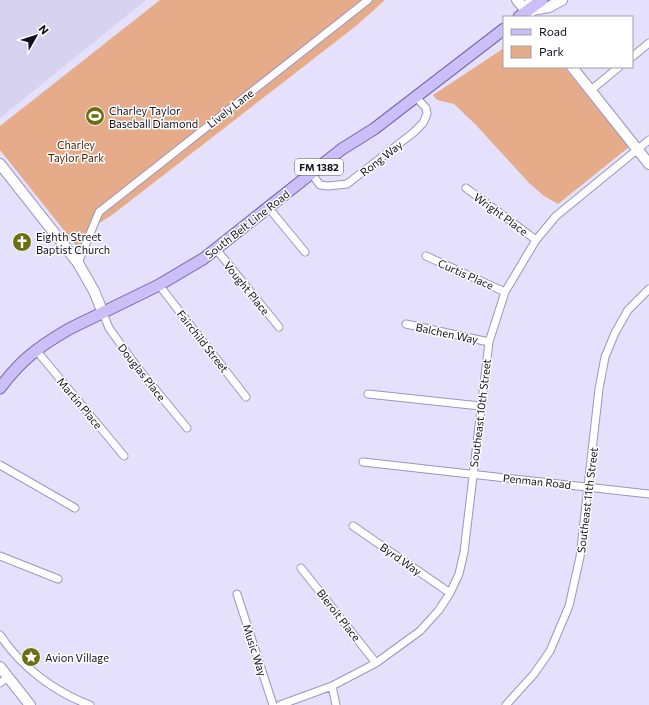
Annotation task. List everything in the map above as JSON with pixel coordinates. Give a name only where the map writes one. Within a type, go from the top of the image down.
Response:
[{"type":"main road","points":[[525,15],[542,0]]},
{"type":"main road","name":"South Belt Line Road","points":[[0,388],[21,363],[36,350],[68,329],[159,285],[203,259],[342,149],[374,129],[503,31]]},
{"type":"street","name":"Lively Lane","points":[[78,263],[99,212],[368,0]]},
{"type":"street","points":[[517,0],[525,15]]},
{"type":"street","points":[[525,15],[531,0]]},
{"type":"street","points":[[525,15],[549,7],[562,0]]},
{"type":"street","points":[[633,56],[649,43]]},
{"type":"street","points":[[573,68],[649,164]]},
{"type":"street","points":[[591,90],[619,68]]},
{"type":"street","name":"Rong Way","points":[[311,173],[320,184],[328,186],[347,184],[413,133],[423,123],[427,114],[426,108],[416,97]]},
{"type":"street","name":"Southeast 10th Street","points":[[280,705],[332,686],[376,663],[420,631],[439,610],[450,593],[459,574],[464,552],[480,406],[489,342],[505,292],[536,240],[556,216],[649,140]]},
{"type":"street","points":[[0,164],[78,263],[94,291],[102,313]]},
{"type":"street","name":"Wright Place","points":[[466,188],[536,240]]},
{"type":"street","points":[[268,207],[305,252]]},
{"type":"street","name":"Vought Place","points":[[216,249],[279,327]]},
{"type":"street","name":"Curtis Place","points":[[426,256],[505,292]]},
{"type":"street","name":"Fairchild Street","points":[[159,285],[246,396]]},
{"type":"street","name":"Southeast 11th Street","points":[[506,705],[534,674],[550,650],[569,606],[580,557],[599,389],[606,357],[615,333],[628,310],[649,289]]},
{"type":"street","name":"Douglas Place","points":[[102,313],[108,328],[137,367],[187,428]]},
{"type":"street","name":"Balchen Way","points":[[406,324],[489,342]]},
{"type":"street","name":"Martin Place","points":[[36,350],[124,456]]},
{"type":"street","points":[[368,394],[480,406]]},
{"type":"street","name":"Penman Road","points":[[362,462],[649,494]]},
{"type":"street","points":[[0,465],[75,508]]},
{"type":"street","name":"Byrd Way","points":[[353,526],[450,593]]},
{"type":"street","points":[[0,556],[58,579]]},
{"type":"street","name":"Bleroit Place","points":[[302,568],[376,663]]},
{"type":"street","name":"Music Way","points":[[238,594],[273,705]]},
{"type":"street","points":[[0,635],[6,644],[29,669],[76,700],[90,705]]},
{"type":"street","points":[[0,667],[4,680],[30,705]]},
{"type":"street","points":[[332,686],[336,705]]},
{"type":"shaded area","points":[[0,0],[146,0],[0,118]]},
{"type":"green space","name":"Charley Taylor Park","points":[[160,0],[385,0],[356,26],[112,215],[88,230],[84,242],[78,248],[0,150],[0,126]]},
{"type":"green space","points":[[503,49],[503,68],[565,68],[629,147],[558,204],[544,196],[529,183],[476,125],[454,104],[437,100],[433,95]]},
{"type":"place","name":"Charley Taylor Baseball Diamond","points":[[95,116]]},
{"type":"place","name":"Eighth Street Baptist Church","points":[[22,242]]},
{"type":"place","name":"Avion Village","points":[[31,657]]}]
